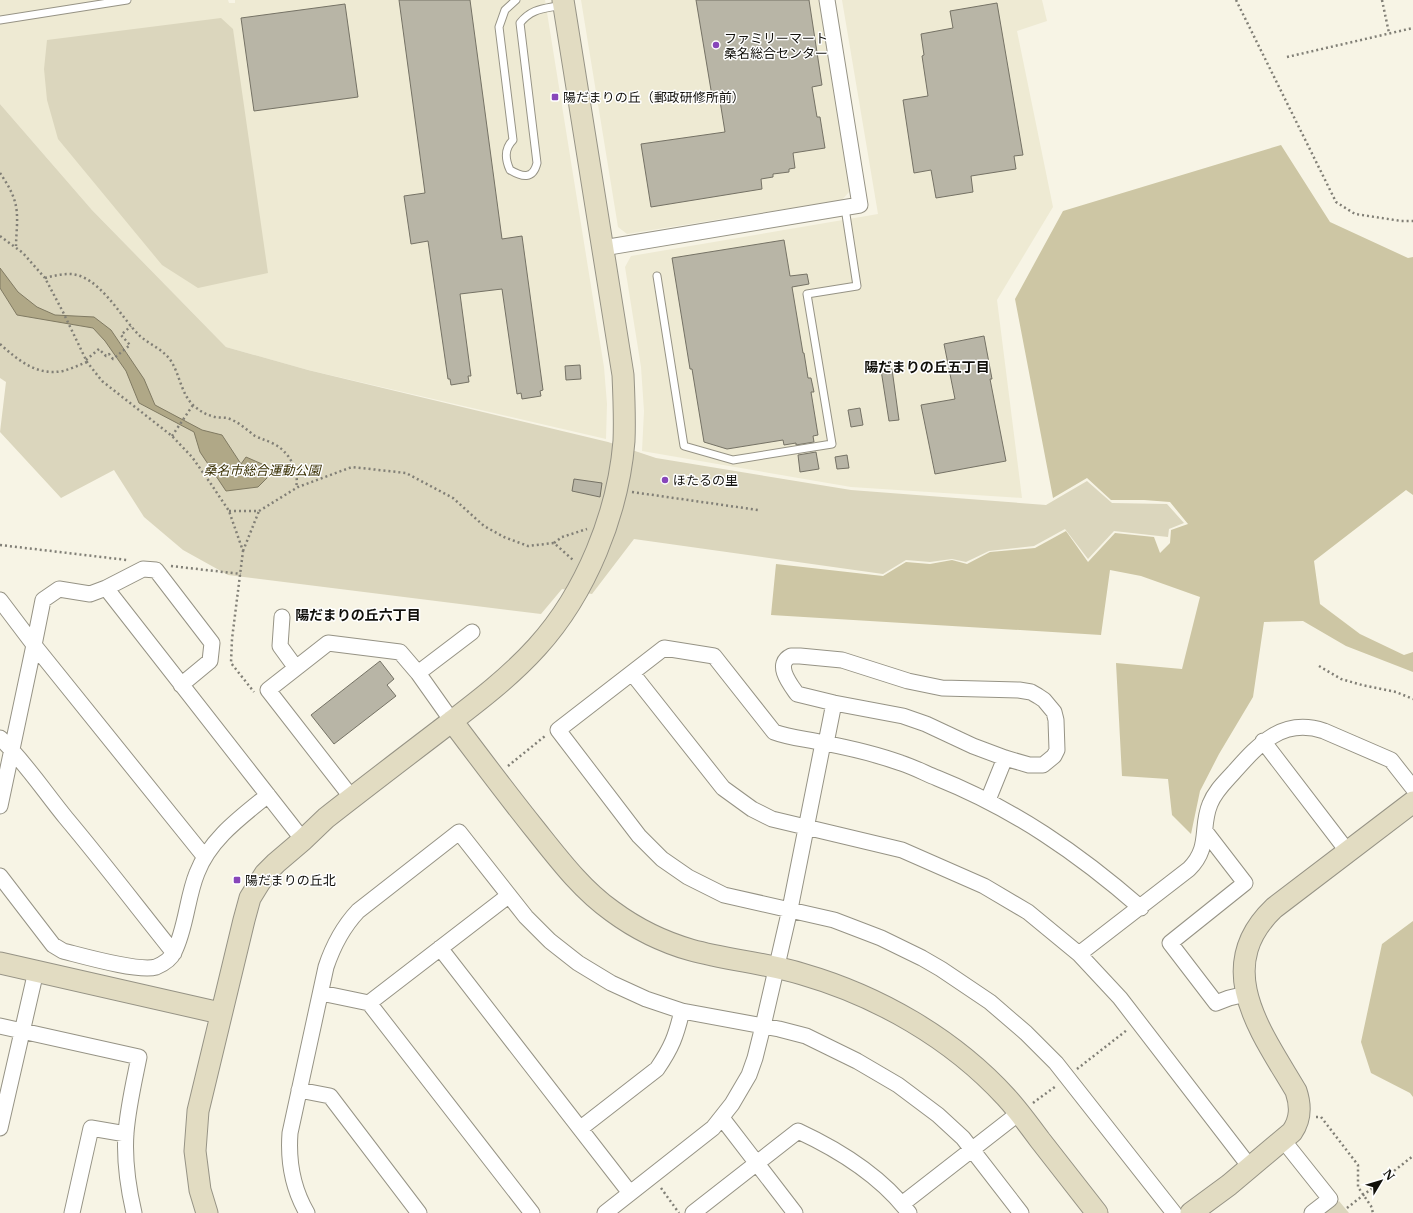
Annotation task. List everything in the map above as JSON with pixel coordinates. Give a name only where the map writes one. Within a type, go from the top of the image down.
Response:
[{"type":"street","points":[[603,248],[860,205],[827,0]]},
{"type":"street","points":[[207,1213],[200,1190],[196,1151],[198,1111],[220,1013],[250,898],[265,874],[326,818],[507,677],[538,646],[559,618],[587,572],[605,531],[618,478],[624,442],[623,375],[564,2]]},
{"type":"street","points":[[0,806],[42,600],[59,589],[90,594],[106,588],[143,569],[156,570],[212,643],[210,661],[181,685]]},
{"type":"street","points":[[106,588],[303,840]]},
{"type":"street","points":[[0,600],[34,645],[204,856]]},
{"type":"street","points":[[282,617],[280,646],[296,668]]},
{"type":"street","points":[[418,673],[472,632]]},
{"type":"street","points":[[352,798],[268,690],[328,643],[400,652],[418,673],[452,721],[560,861],[591,894],[612,911],[644,931],[690,950],[775,967],[820,979],[875,1001],[914,1022],[950,1047],[1005,1096],[1024,1110],[1097,1213]]},
{"type":"street","points":[[1141,908],[1107,878],[1064,847],[1017,816],[988,800],[903,763],[825,743],[784,736],[774,732],[714,656],[664,648],[558,730],[639,836],[662,859],[688,877],[724,894],[834,920],[902,948],[940,969],[974,991],[1012,1020],[1068,1076],[1174,1213]]},
{"type":"street","points":[[791,656],[800,656],[842,660],[908,681],[942,688],[1019,690],[1031,692],[1044,700],[1054,712],[1058,744],[1057,750],[1054,756],[1043,765],[1029,765],[1005,758],[973,746],[954,736],[920,722],[885,712],[834,703],[797,694],[784,671],[786,659],[791,656]]},
{"type":"street","points":[[632,673],[723,788],[741,802],[762,815],[772,819],[807,826],[902,850],[984,886],[1028,912],[1079,954],[1105,981],[1139,1021],[1250,1167]]},
{"type":"street","points":[[605,1213],[704,1136],[722,1118],[740,1091],[749,1074],[755,1058],[763,1026],[775,967],[790,909],[834,703]]},
{"type":"street","points":[[1079,954],[1141,908],[1195,863],[1204,845],[1206,813],[1216,792],[1254,749],[1263,741],[1283,730],[1313,727],[1391,760],[1413,788]]},
{"type":"street","points":[[0,738],[12,750],[66,818],[86,840],[174,953]]},
{"type":"street","points":[[1263,741],[1348,852]]},
{"type":"street","points":[[988,800],[1005,758]]},
{"type":"street","points":[[0,876],[53,945],[63,951],[135,968],[156,967],[165,962],[174,953],[197,873],[204,856],[216,840],[268,795]]},
{"type":"street","points":[[1191,1213],[1228,1185],[1292,1132],[1296,1126],[1299,1116],[1299,1101],[1296,1091],[1256,1021],[1246,994],[1244,969],[1249,944],[1259,924],[1274,908],[1413,802]]},
{"type":"street","points":[[1206,831],[1245,883],[1170,942],[1216,1003],[1246,994]]},
{"type":"street","points":[[308,1213],[302,1202],[290,1164],[290,1133],[330,956],[334,946],[352,917],[366,904],[459,832],[526,917],[537,929],[578,962],[611,983],[628,991],[682,1011],[779,1029],[806,1036],[857,1062],[898,1086],[938,1115],[963,1138],[1021,1213]]},
{"type":"street","points":[[369,1002],[508,896]]},
{"type":"street","points":[[440,948],[630,1193]]},
{"type":"street","points":[[0,963],[220,1013]]},
{"type":"street","points":[[0,1128],[21,1031],[36,971]]},
{"type":"street","points":[[321,992],[369,1002],[532,1213]]},
{"type":"street","points":[[581,1128],[657,1069],[666,1057],[676,1037],[682,1011]]},
{"type":"street","points":[[0,1026],[139,1057],[131,1096],[126,1134],[127,1179],[134,1213]]},
{"type":"street","points":[[299,1090],[330,1096],[419,1213]]},
{"type":"street","points":[[692,1213],[798,1131],[845,1157],[872,1176],[906,1209],[972,1150],[1024,1110]]},
{"type":"street","points":[[722,1118],[795,1213]]},
{"type":"street","points":[[72,1213],[91,1128],[126,1134]]},
{"type":"street","points":[[1283,1140],[1330,1199],[1312,1213]]},
{"type":"lane","points":[[0,20],[127,0]]},
{"type":"lane","points":[[516,0],[505,10],[499,27],[513,140],[505,154],[510,170],[518,175],[526,176],[532,174],[536,169],[537,163],[520,23],[533,11],[564,2]]},
{"type":"lane","points":[[657,276],[684,446],[733,460],[832,444],[807,294],[857,286],[844,208]]},
{"type":"path","points":[[1236,0],[1336,202],[1355,214],[1401,221],[1413,221]]},
{"type":"path","points":[[1382,0],[1389,33]]},
{"type":"path","points":[[1287,57],[1413,28]]},
{"type":"path","points":[[0,173],[10,189],[15,203],[17,215],[16,247]]},
{"type":"path","points":[[0,236],[23,253],[45,278],[86,361],[102,381],[172,436],[192,457],[229,511],[243,551]]},
{"type":"path","points":[[45,278],[76,274],[101,290],[142,337],[167,356],[176,370],[187,398],[193,405],[204,414],[228,418],[242,424],[254,435],[272,443],[288,456],[296,474],[296,488]]},
{"type":"path","points":[[0,344],[22,362],[36,370],[50,372],[64,371],[86,361],[99,349],[106,356],[109,354],[113,359],[130,345],[121,335],[132,326]]},
{"type":"path","points":[[172,436],[193,405]]},
{"type":"path","points":[[229,511],[259,511],[296,488],[352,467],[406,473],[453,498],[484,526],[504,537],[528,546],[554,543],[562,537],[580,532],[590,527]]},
{"type":"path","points":[[626,491],[758,510]]},
{"type":"path","points":[[258,697],[231,663],[232,639],[243,551],[259,511]]},
{"type":"path","points":[[554,543],[566,555],[576,562]]},
{"type":"path","points":[[0,545],[132,561]]},
{"type":"path","points":[[171,566],[241,574]]},
{"type":"path","points":[[1319,666],[1341,679],[1396,692],[1413,699]]},
{"type":"path","points":[[506,767],[552,731],[558,730]]},
{"type":"path","points":[[1024,1110],[1139,1021]]},
{"type":"path","points":[[1299,1116],[1321,1117],[1358,1165],[1358,1188],[1371,1206],[1373,1213]]},
{"type":"path","points":[[1347,1208],[1413,1156]]},
{"type":"path","points":[[658,1184],[679,1213]]},
{"type":"shaded area","points":[[0,0],[228,0],[229,3],[235,3],[235,0],[545,0],[604,367],[607,404],[606,439],[308,370],[226,347],[92,210],[0,104]]},
{"type":"shaded area","points":[[581,0],[819,0],[850,191],[842,200],[627,234],[618,227]]},
{"type":"shaded area","points":[[842,0],[1042,0],[1047,21],[1017,31],[1053,207],[997,300],[1022,498],[851,487],[642,451],[644,411],[641,367],[625,267],[631,256],[878,214]]},
{"type":"shaded area","points":[[1281,145],[1330,222],[1408,258],[1413,257],[1413,495],[1406,490],[1314,561],[1320,604],[1360,634],[1404,655],[1413,652],[1413,672],[1346,646],[1303,621],[1264,622],[1253,697],[1219,754],[1200,791],[1191,834],[1172,815],[1168,779],[1122,776],[1116,663],[1182,669],[1200,597],[1141,576],[1110,570],[1101,635],[771,615],[776,564],[883,576],[906,562],[930,564],[952,560],[967,564],[990,552],[1035,548],[1066,531],[1088,562],[1115,533],[1154,537],[1160,553],[1170,543],[1171,530],[1188,524],[1170,502],[1111,500],[1087,478],[1053,498],[1015,299],[1063,211]]},
{"type":"shaded area","points":[[0,268],[18,292],[37,307],[55,315],[94,317],[111,330],[144,379],[155,405],[202,430],[222,435],[241,464],[246,457],[262,464],[267,478],[258,487],[226,491],[200,452],[194,432],[139,403],[126,371],[105,341],[93,328],[17,315],[0,288]]},
{"type":"shaded area","points":[[1413,921],[1413,1097],[1410,1093],[1371,1073],[1361,1042],[1382,944]]},
{"type":"green space","points":[[221,18],[233,29],[268,273],[198,288],[162,265],[58,139],[47,100],[44,69],[47,40]]},
{"type":"green space","name":"桑名市総合運動公園","points":[[0,104],[92,210],[226,347],[308,370],[608,442],[656,458],[851,490],[1046,505],[1087,481],[1112,503],[1167,504],[1184,523],[1169,529],[1168,537],[1114,531],[1088,559],[1065,529],[1034,546],[989,551],[966,562],[952,559],[930,562],[906,560],[883,574],[634,539],[592,594],[562,589],[541,614],[228,575],[183,550],[144,517],[114,470],[61,498],[0,432],[6,382],[0,378]]},
{"type":"green space","points":[[1339,1201],[1349,1213],[1324,1213]]},
{"type":"building","points":[[399,0],[470,0],[502,239],[522,236],[543,390],[540,391],[541,396],[522,399],[521,393],[517,394],[502,289],[460,294],[471,376],[468,376],[469,382],[451,385],[450,379],[448,379],[428,241],[411,244],[404,196],[425,193]]},
{"type":"building","points":[[696,0],[809,0],[822,85],[812,87],[817,117],[820,117],[825,148],[793,153],[795,168],[789,169],[789,172],[773,174],[773,177],[761,179],[762,189],[651,207],[641,144],[725,132],[720,101],[713,102]]},
{"type":"building","points":[[997,3],[1023,155],[1014,156],[1016,169],[971,176],[973,192],[936,198],[931,170],[914,173],[903,100],[928,96],[922,56],[924,55],[921,34],[953,28],[950,11]]},
{"type":"building","points":[[345,4],[358,97],[254,111],[241,18]]},
{"type":"building","points":[[784,240],[790,276],[807,274],[809,284],[792,287],[808,378],[811,378],[814,392],[811,392],[818,435],[813,436],[814,442],[796,445],[796,443],[784,445],[783,440],[727,449],[704,442],[692,369],[690,369],[672,258]]},
{"type":"building","points":[[984,336],[992,379],[990,379],[1006,461],[935,474],[921,405],[955,399],[944,344]]},
{"type":"building","points":[[580,365],[581,379],[566,380],[565,366]]},
{"type":"building","points":[[892,369],[899,420],[889,421],[881,370]]},
{"type":"building","points":[[860,408],[863,425],[851,427],[848,410]]},
{"type":"building","points":[[816,452],[819,469],[800,472],[798,455]]},
{"type":"building","points":[[847,455],[849,468],[837,469],[835,457]]},
{"type":"building","points":[[574,479],[602,483],[600,497],[572,491]]},
{"type":"building","points":[[380,661],[394,679],[387,685],[396,696],[334,744],[311,715]]},
{"type":"place","name":"ファミリーマート 桑名総合センター","points":[[716,45]]},
{"type":"place","name":"陽だまりの丘（郵政研修所前）","points":[[555,97]]},
{"type":"place","name":"ほたるの里","points":[[665,480]]},
{"type":"place","name":"陽だまりの丘北","points":[[237,880]]},
{"type":"district","name":"陽だまりの丘五丁目","points":[[927,367]]},
{"type":"district","name":"陽だまりの丘六丁目","points":[[358,615]]}]
